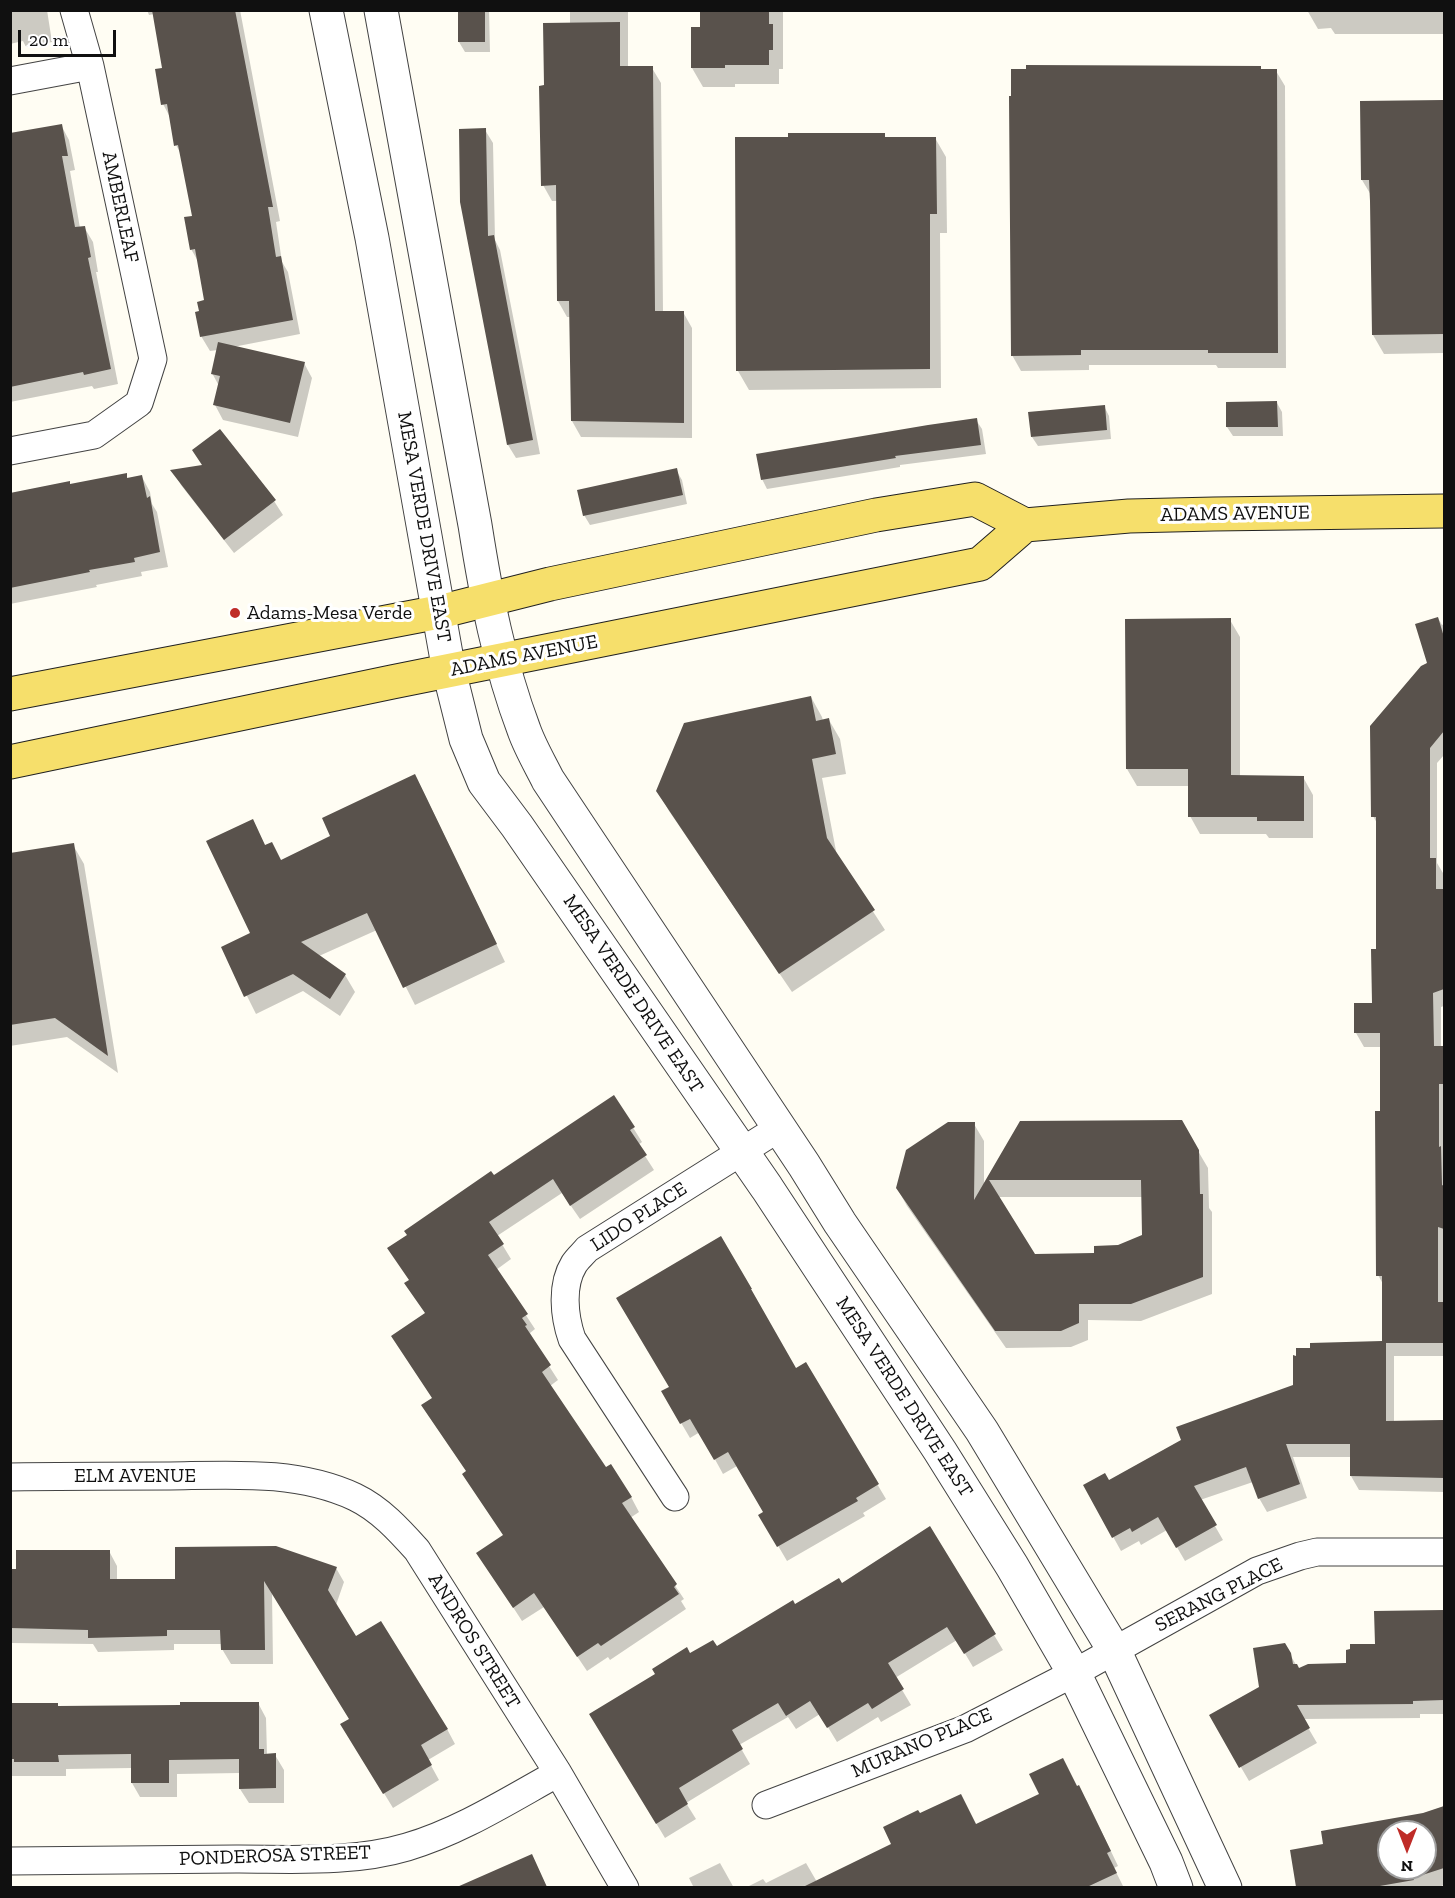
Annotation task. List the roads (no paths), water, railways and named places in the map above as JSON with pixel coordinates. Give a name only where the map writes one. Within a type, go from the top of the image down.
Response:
[{"type":"main road","points":[[10,694],[439,612],[486,599],[876,515],[975,499],[1025,525]]},
{"type":"main road","name":"ADAMS AVENUE","points":[[10,762],[980,564],[1025,525],[1129,516],[1444,512]]},
{"type":"street","name":"AMBERLEAF","points":[[10,450],[94,435],[139,403],[153,359],[90,66],[74,10]]},
{"type":"street","name":"MESA VERDE DRIVE EAST","points":[[326,10],[372,238],[449,671],[466,739],[484,782],[517,826],[785,1216],[940,1451],[1012,1566],[1074,1673],[1176,1887]]},
{"type":"street","points":[[381,10],[475,525],[486,599],[524,732],[548,780],[840,1223],[982,1431],[1114,1650],[1226,1887]]},
{"type":"street","points":[[10,81],[90,66]]},
{"type":"street","name":"LIDO PLACE","points":[[675,1497],[572,1339],[567,1324],[566,1287],[573,1265],[587,1249],[779,1128]]},
{"type":"street","name":"ELM AVENUE","points":[[10,1477],[259,1475]]},
{"type":"street","name":"ANDROS STREET","points":[[259,1475],[312,1482],[334,1488],[357,1498],[398,1528],[417,1550],[558,1773],[625,1887]]},
{"type":"street","name":"SERANG PLACE","points":[[1074,1673],[1257,1571],[1300,1556],[1317,1552],[1339,1551],[1444,1552]]},
{"type":"street","name":"MURANO PLACE","points":[[766,1805],[965,1729],[1074,1673]]},
{"type":"street","name":"PONDEROSA STREET","points":[[10,1861],[291,1859],[371,1854],[404,1848],[466,1825],[558,1773]]},
{"type":"place","name":"Adams-Mesa Verde","points":[[235,613]]}]
